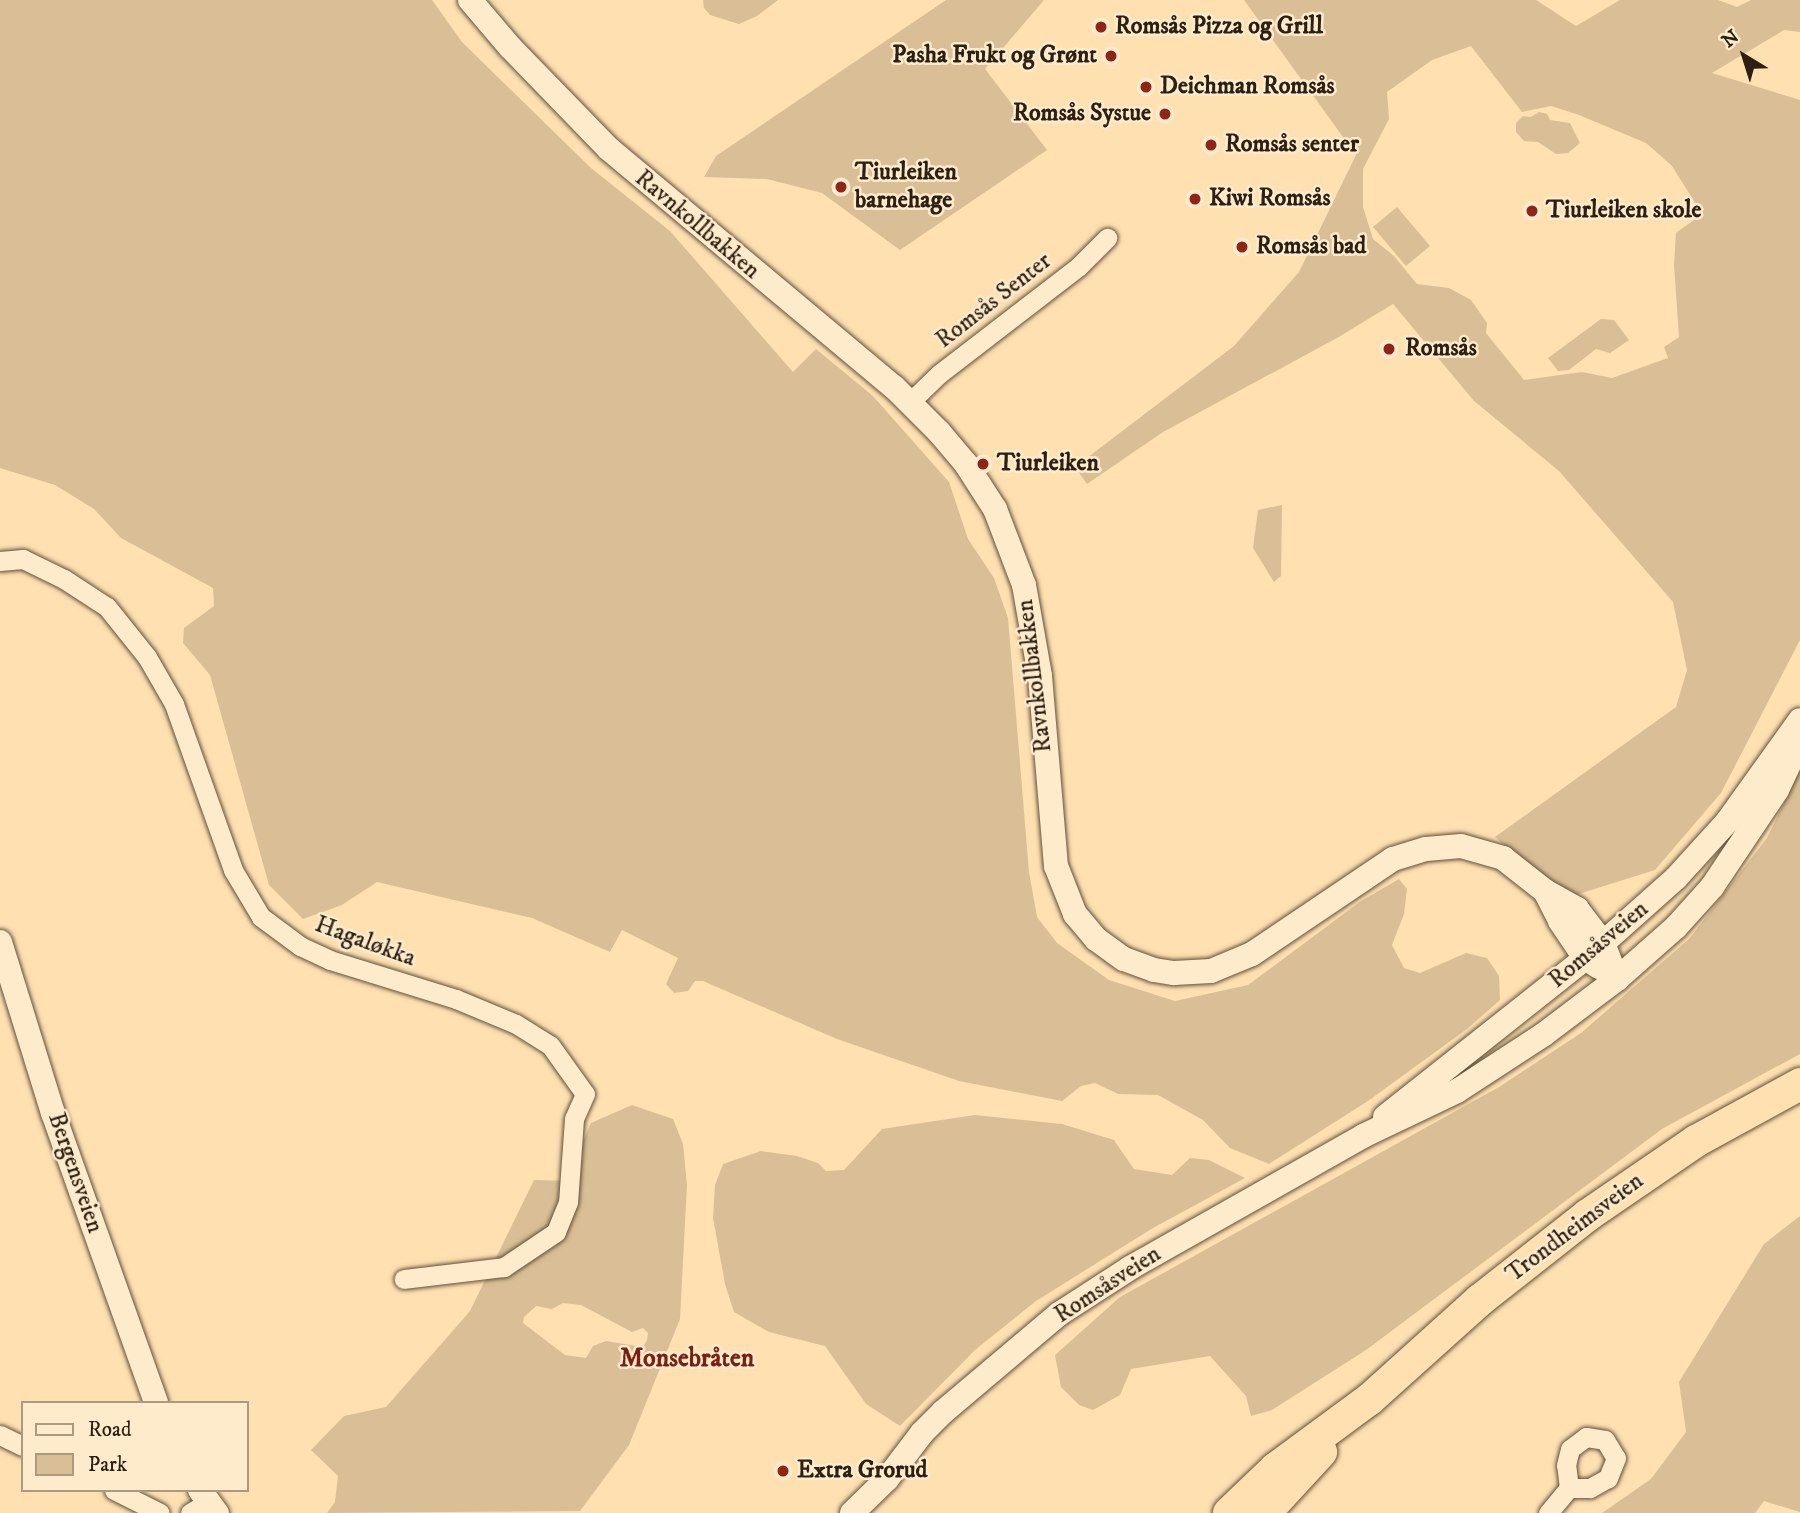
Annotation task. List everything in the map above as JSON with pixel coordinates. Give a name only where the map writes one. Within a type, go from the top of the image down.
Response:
[{"type":"highway","name":"Trondheimsveien","points":[[1265,1513],[1370,1399],[1480,1300],[1588,1215],[1696,1142],[1800,1084]]},
{"type":"highway","name":"Trondheimsveien","points":[[1229,1513],[1275,1469],[1370,1399]]},
{"type":"street","name":"Ravnkollbakken","points":[[470,0],[525,63],[631,170],[910,402],[966,464],[995,509],[1017,562],[1030,612],[1040,676],[1056,866],[1075,914],[1109,950],[1154,970],[1174,973],[1211,971],[1252,954],[1376,869],[1410,853],[1461,846],[1490,852],[1514,864],[1545,891],[1577,909],[1594,951],[1617,979]]},
{"type":"street","name":"Romsås Senter","points":[[910,402],[939,374],[1079,266],[1107,238]]},
{"type":"street","name":"Hagaløkka","points":[[0,561],[23,559],[64,579],[107,607],[148,657],[174,704],[233,870],[261,917],[300,946],[330,960],[456,999],[516,1024],[550,1045],[585,1094],[574,1119],[568,1202],[556,1232],[503,1267],[404,1279]]},
{"type":"street","name":"Romsåsveien","points":[[1363,1136],[1649,904],[1703,850],[1800,720]]},
{"type":"street","name":"Romsåsveien","points":[[852,1513],[887,1479],[922,1433],[943,1412],[1059,1314],[1130,1268],[1363,1136],[1426,1108],[1490,1070],[1617,979],[1676,927],[1712,887],[1777,790],[1800,741]]},
{"type":"street","name":"Bergensveien","points":[[0,942],[53,1113],[155,1401]]},
{"type":"street","points":[[0,1435],[21,1445]]},
{"type":"street","name":"Romsåsveien","points":[[878,1513],[887,1479]]},
{"type":"street","points":[[1548,1513],[1569,1488]]},
{"type":"street","points":[[118,1492],[160,1513]]},
{"type":"green space","points":[[0,0],[432,0],[462,42],[591,168],[670,231],[793,372],[816,349],[873,396],[949,482],[968,539],[994,578],[1008,618],[1029,872],[1037,917],[1057,943],[1109,980],[1175,1001],[1248,985],[1361,901],[1399,879],[1407,889],[1404,914],[1392,945],[1404,968],[1420,973],[1466,953],[1487,958],[1499,976],[1500,1000],[1467,1029],[1368,1101],[1269,1164],[1230,1148],[1203,1120],[1158,1095],[1118,1094],[1095,1083],[1081,1086],[1062,1101],[959,1081],[837,1039],[703,981],[695,981],[688,991],[674,993],[666,984],[678,958],[622,930],[610,952],[532,918],[377,882],[342,905],[303,919],[269,885],[210,675],[183,643],[184,628],[214,606],[213,588],[121,538],[94,509],[55,485],[0,468]]},
{"type":"green space","points":[[703,0],[778,0],[757,16],[739,24],[710,15],[704,8]]},
{"type":"green space","points":[[946,0],[1044,0],[985,69],[1047,150],[900,250],[822,193],[767,179],[704,177],[716,156]]},
{"type":"green space","points":[[1244,0],[1536,0],[1576,26],[1620,0],[1718,0],[1737,7],[1751,0],[1800,0],[1800,32],[1784,30],[1712,73],[1800,100],[1800,640],[1721,793],[1655,870],[1566,898],[1495,837],[1676,707],[1687,670],[1673,602],[1559,471],[1474,401],[1393,304],[1337,338],[1163,432],[1087,484],[1075,467],[1234,346],[1299,272],[1356,155]],"holes":[[[1471,46],[1522,112],[1551,106],[1646,143],[1672,166],[1702,214],[1676,233],[1674,265],[1679,337],[1664,347],[1668,358],[1612,378],[1582,372],[1524,380],[1486,333],[1487,323],[1471,300],[1449,288],[1417,284],[1394,256],[1373,239],[1363,207],[1363,169],[1389,119],[1387,92],[1432,60]]]},
{"type":"green space","points":[[1539,112],[1547,114],[1550,120],[1570,123],[1580,143],[1568,153],[1556,154],[1538,142],[1524,141],[1516,132],[1516,123],[1523,116],[1531,117]]},
{"type":"green space","points":[[1397,207],[1430,246],[1406,266],[1373,227]]},
{"type":"green space","points":[[1601,319],[1614,320],[1629,340],[1610,353],[1596,349],[1569,370],[1558,371],[1548,358]]},
{"type":"green space","points":[[1282,505],[1281,576],[1274,582],[1253,548],[1258,510]]},
{"type":"green space","points":[[1800,770],[1800,1054],[1662,1129],[1366,1350],[1272,1410],[1251,1416],[1246,1396],[1210,1356],[1131,1369],[1120,1395],[1093,1410],[1079,1405],[1061,1387],[1055,1355],[1120,1297],[1499,1087],[1581,1033],[1689,939],[1767,838]]},
{"type":"green space","points":[[632,1105],[673,1119],[683,1144],[687,1185],[680,1319],[629,1445],[580,1511],[327,1513],[335,1502],[338,1476],[311,1450],[344,1416],[386,1407],[470,1311],[534,1180],[575,1181],[579,1150],[591,1123]],"holes":[[[563,1303],[581,1305],[632,1332],[643,1328],[648,1333],[643,1347],[606,1341],[593,1346],[586,1358],[565,1355],[523,1323],[524,1317],[536,1306],[552,1309]]]},
{"type":"green space","points":[[975,1115],[1062,1124],[1114,1140],[1134,1169],[1172,1175],[1190,1158],[1209,1160],[1245,1178],[1153,1228],[1036,1301],[975,1350],[900,1426],[866,1404],[825,1346],[769,1332],[734,1312],[725,1284],[713,1218],[715,1185],[723,1164],[761,1151],[797,1156],[818,1163],[826,1171],[844,1170],[882,1129]]},
{"type":"green space","points":[[1800,1216],[1800,1512],[1764,1501],[1755,1513],[1602,1513],[1651,1479],[1686,1432],[1679,1382],[1764,1244]]},
{"type":"place","name":"Romsås Pizza og Grill","points":[[1101,27]]},
{"type":"place","name":"Pasha Frukt og Grønt","points":[[1111,56]]},
{"type":"place","name":"Deichman Romsås","points":[[1146,87]]},
{"type":"place","name":"Romsås Systue","points":[[1165,114]]},
{"type":"place","name":"Romsås senter","points":[[1211,145]]},
{"type":"place","name":"Tiurleiken barnehage","points":[[841,187]]},
{"type":"place","name":"Kiwi Romsås","points":[[1195,199]]},
{"type":"place","name":"Tiurleiken skole","points":[[1532,211]]},
{"type":"place","name":"Romsås bad","points":[[1242,247]]},
{"type":"place","name":"Romsås","points":[[1389,349]]},
{"type":"place","name":"Tiurleiken","points":[[983,464]]},
{"type":"place","name":"Extra Grorud","points":[[783,1471]]},
{"type":"district","name":"Monsebråten","points":[[687,1359]]}]
